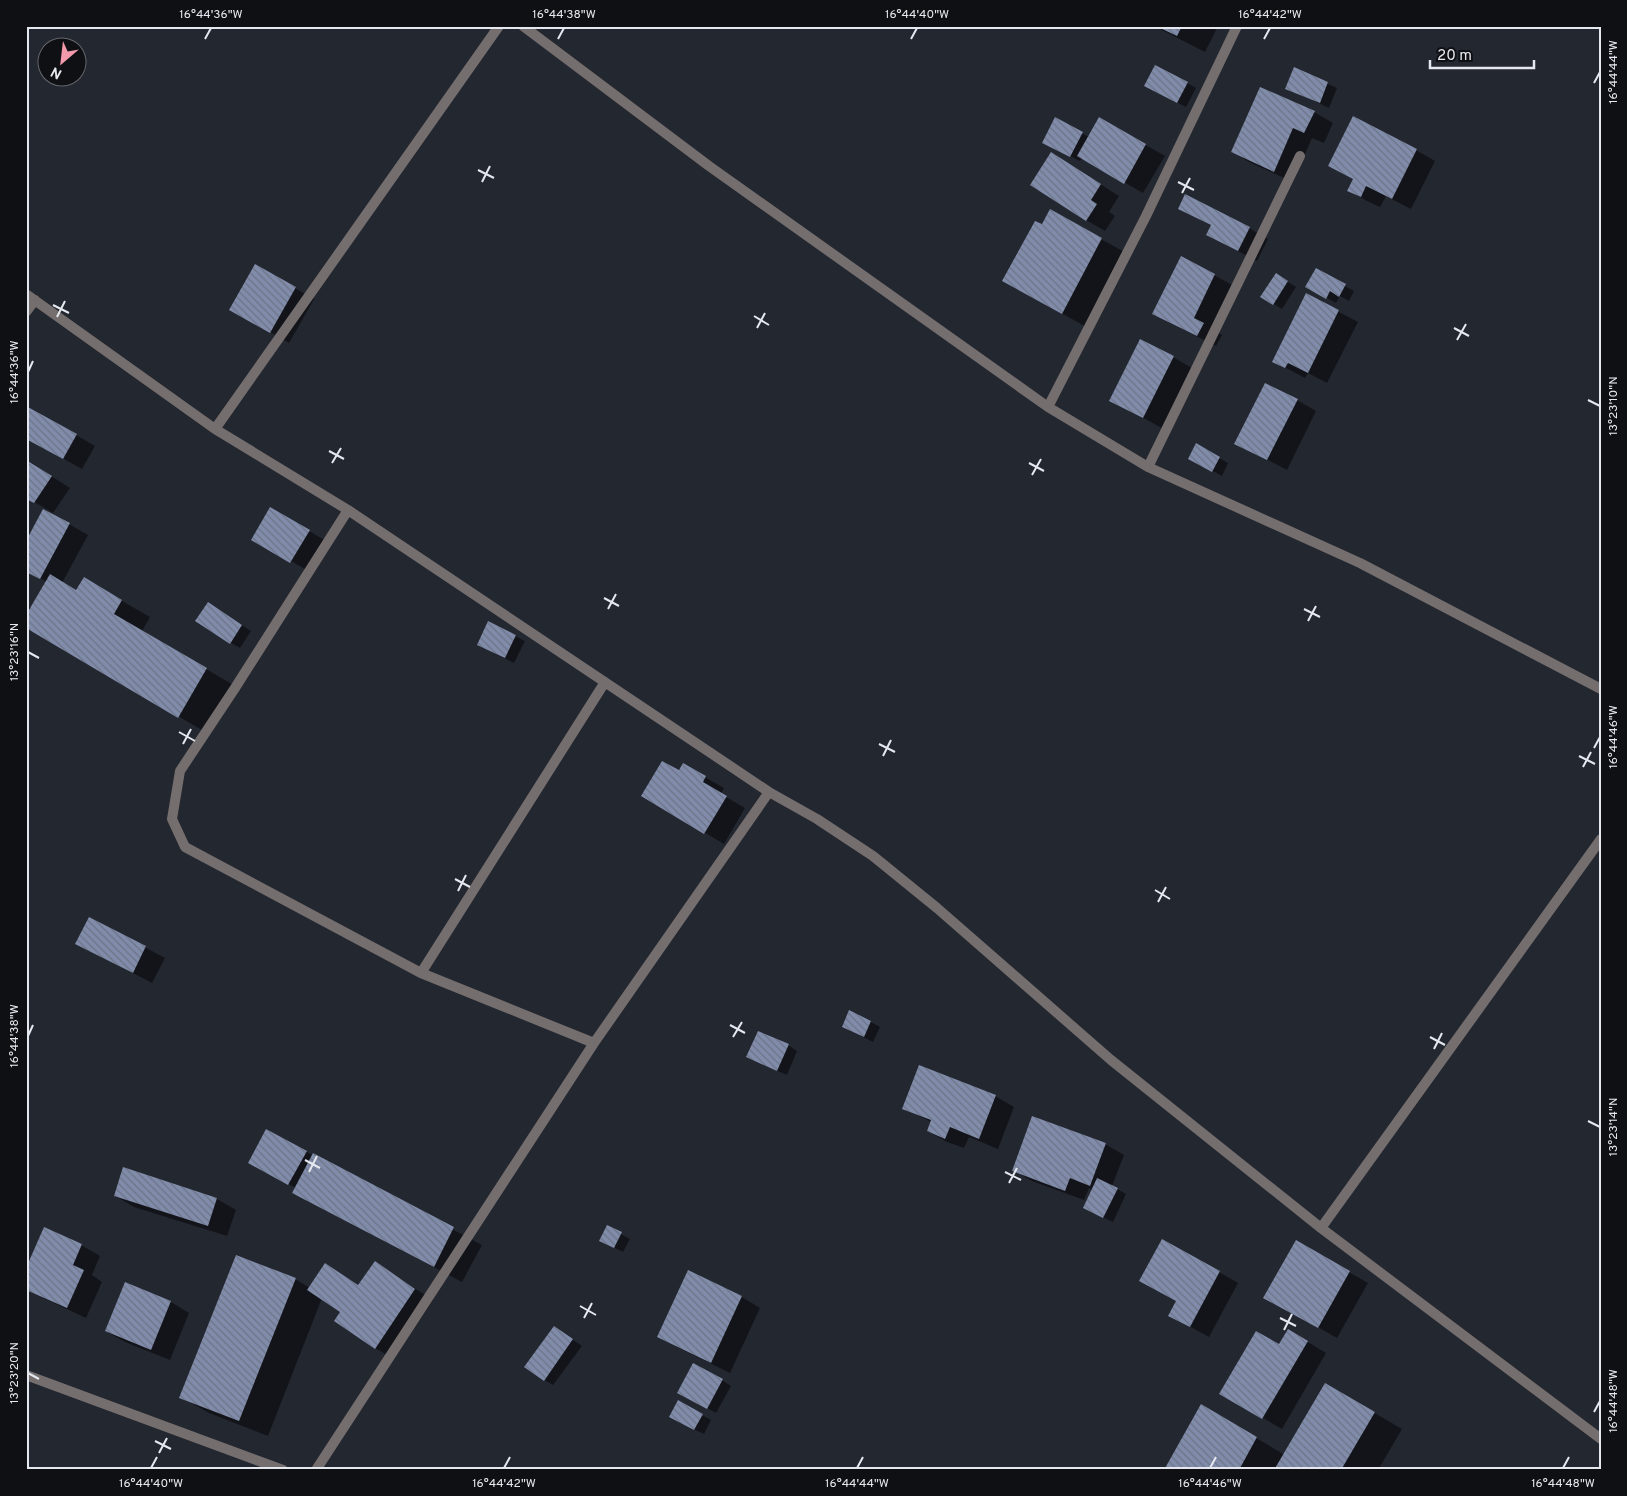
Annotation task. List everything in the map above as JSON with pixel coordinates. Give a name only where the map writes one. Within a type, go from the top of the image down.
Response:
[{"type":"street","points":[[215,428],[499,26]]},
{"type":"street","points":[[523,26],[709,166],[1048,406],[1148,467],[1360,563],[1601,689]]},
{"type":"street","points":[[1048,406],[1146,216],[1237,26]]},
{"type":"street","points":[[1148,467],[1300,156]]},
{"type":"street","points":[[26,312],[30,297],[215,428],[348,510],[769,792],[817,819],[873,856],[937,908],[1111,1060],[1321,1228],[1601,1439]]},
{"type":"street","points":[[348,510],[235,688],[180,770],[172,819],[185,848],[421,973],[594,1043]]},
{"type":"street","points":[[421,973],[605,682]]},
{"type":"street","points":[[316,1470],[594,1043],[769,792]]},
{"type":"street","points":[[1321,1228],[1601,839]]},
{"type":"street","points":[[26,1374],[282,1470]]},
{"type":"building","points":[[1156,26],[1182,26],[1177,36]]},
{"type":"building","points":[[1155,65],[1188,82],[1177,103],[1144,86]]},
{"type":"building","points":[[1294,67],[1328,82],[1320,103],[1285,89]]},
{"type":"building","points":[[1260,87],[1315,111],[1304,133],[1293,128],[1274,172],[1231,152]]},
{"type":"building","points":[[1353,116],[1417,149],[1392,199],[1366,186],[1361,197],[1347,191],[1353,179],[1328,166]]},
{"type":"building","points":[[1055,117],[1083,132],[1070,157],[1042,143]]},
{"type":"building","points":[[1099,117],[1146,144],[1124,184],[1077,156]]},
{"type":"building","points":[[1051,152],[1101,184],[1091,200],[1097,204],[1086,221],[1030,185]]},
{"type":"building","points":[[1185,194],[1250,227],[1238,251],[1206,235],[1211,225],[1178,209]]},
{"type":"building","points":[[1050,209],[1102,238],[1062,314],[1002,281],[1035,221],[1042,224]]},
{"type":"building","points":[[1181,256],[1215,274],[1194,318],[1204,323],[1197,336],[1152,314]]},
{"type":"building","points":[[255,264],[296,287],[270,333],[229,310]]},
{"type":"building","points":[[1316,268],[1346,284],[1339,297],[1330,291],[1326,299],[1305,287]]},
{"type":"building","points":[[1276,273],[1288,281],[1273,305],[1260,297]]},
{"type":"building","points":[[1306,293],[1339,310],[1308,373],[1288,363],[1285,368],[1272,362]]},
{"type":"building","points":[[1140,339],[1174,356],[1143,418],[1109,401]]},
{"type":"building","points":[[1265,383],[1298,399],[1267,460],[1234,444]]},
{"type":"building","points":[[26,406],[77,434],[63,459],[26,439]]},
{"type":"building","points":[[1196,443],[1220,457],[1212,472],[1188,459]]},
{"type":"building","points":[[26,460],[52,476],[34,503],[26,499]]},
{"type":"building","points":[[270,507],[310,530],[290,563],[251,540]]},
{"type":"building","points":[[43,509],[70,523],[40,579],[26,572],[26,541]]},
{"type":"building","points":[[50,574],[76,590],[84,577],[122,600],[114,614],[207,668],[178,718],[26,628],[26,615]]},
{"type":"building","points":[[208,602],[242,625],[230,644],[195,621]]},
{"type":"building","points":[[488,621],[516,635],[505,658],[477,645]]},
{"type":"building","points":[[662,761],[679,770],[683,763],[706,776],[703,782],[727,796],[704,834],[641,796]]},
{"type":"building","points":[[89,917],[146,946],[133,973],[75,944]]},
{"type":"building","points":[[849,1010],[871,1021],[864,1037],[842,1027]]},
{"type":"building","points":[[758,1031],[789,1044],[777,1071],[746,1057]]},
{"type":"building","points":[[919,1065],[996,1095],[979,1139],[950,1127],[945,1139],[927,1131],[931,1120],[902,1109]]},
{"type":"building","points":[[1032,1116],[1106,1143],[1090,1186],[1070,1178],[1065,1191],[1012,1171]]},
{"type":"building","points":[[266,1129],[307,1151],[288,1185],[248,1163]]},
{"type":"building","points":[[313,1153],[454,1227],[434,1267],[292,1193]]},
{"type":"building","points":[[123,1167],[217,1198],[208,1226],[114,1196]]},
{"type":"building","points":[[1097,1178],[1118,1188],[1103,1218],[1083,1208]]},
{"type":"building","points":[[607,1225],[622,1232],[614,1248],[599,1241]]},
{"type":"building","points":[[44,1227],[82,1244],[73,1265],[84,1270],[67,1308],[26,1290],[26,1268]]},
{"type":"building","points":[[1162,1239],[1220,1271],[1190,1327],[1168,1316],[1176,1301],[1139,1281]]},
{"type":"building","points":[[1296,1240],[1350,1271],[1318,1328],[1263,1298]]},
{"type":"building","points":[[236,1255],[296,1278],[239,1421],[179,1398]]},
{"type":"building","points":[[375,1261],[415,1289],[375,1349],[334,1321],[340,1312],[307,1290],[325,1263],[358,1285]]},
{"type":"building","points":[[688,1270],[742,1296],[711,1363],[657,1337]]},
{"type":"building","points":[[125,1282],[171,1301],[151,1350],[105,1331]]},
{"type":"building","points":[[554,1326],[573,1339],[544,1381],[524,1367]]},
{"type":"building","points":[[1288,1329],[1308,1341],[1262,1419],[1219,1394],[1256,1331],[1279,1344]]},
{"type":"building","points":[[693,1363],[723,1379],[707,1409],[677,1393]]},
{"type":"building","points":[[1325,1383],[1375,1412],[1341,1470],[1274,1470]]},
{"type":"building","points":[[678,1400],[703,1414],[694,1430],[669,1417]]},
{"type":"building","points":[[1201,1404],[1257,1437],[1239,1470],[1164,1470]]}]
